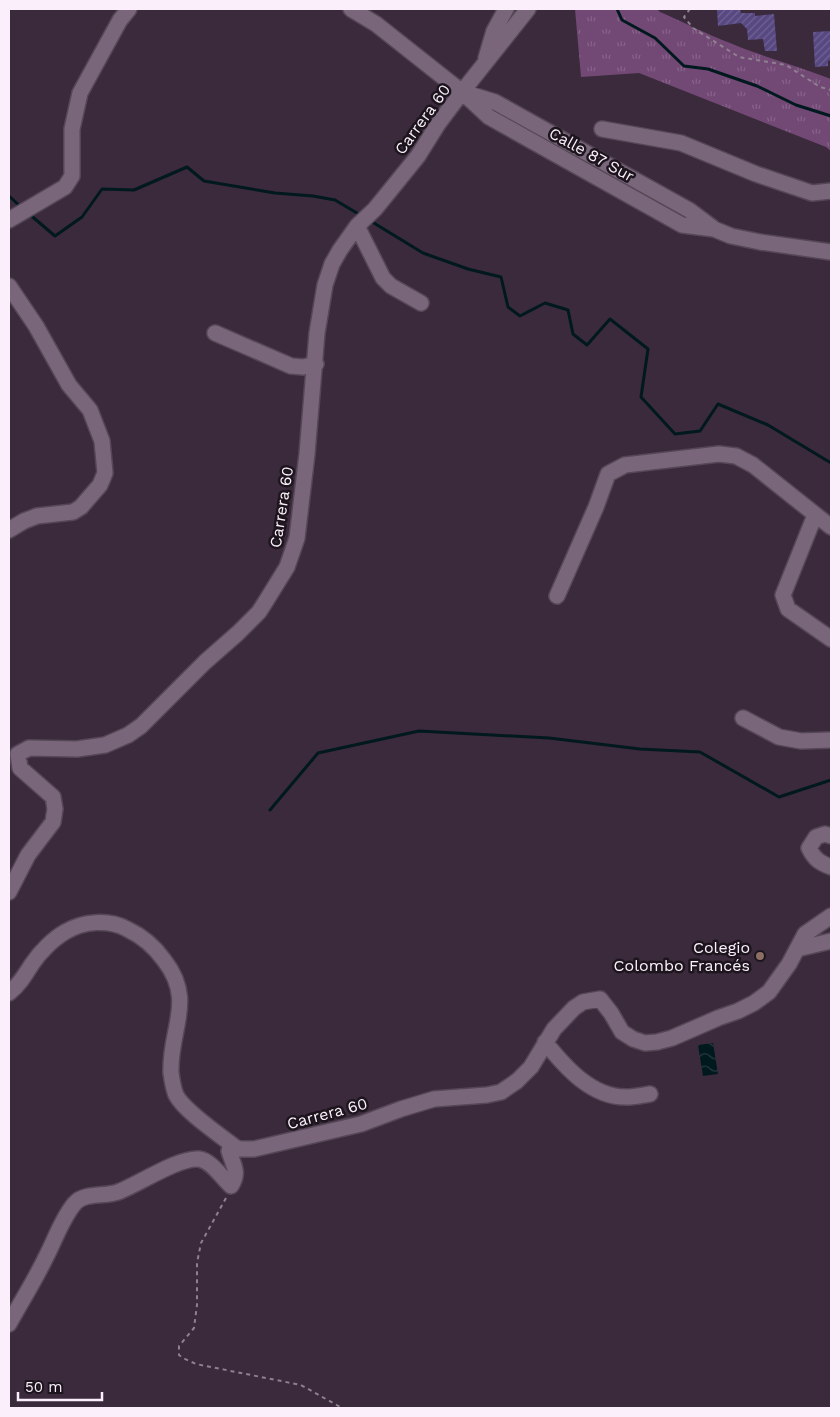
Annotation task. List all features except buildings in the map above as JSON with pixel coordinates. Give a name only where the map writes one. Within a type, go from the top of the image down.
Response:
[{"type":"street","points":[[20,214],[65,187],[72,176],[72,129],[80,93],[128,9]]},
{"type":"street","name":"Calle 87 Sur","points":[[351,9],[376,24],[462,92],[489,117],[682,225],[714,229],[760,242],[831,252]]},
{"type":"street","points":[[486,64],[486,54],[494,31],[506,9]]},
{"type":"street","name":"Carrera 60","points":[[9,892],[28,855],[53,822],[55,808],[53,797],[20,768],[18,754],[29,748],[77,749],[105,745],[128,735],[141,726],[205,662],[251,620],[281,578],[292,555],[297,538],[316,364],[317,334],[325,285],[336,257],[362,220],[418,156],[462,92],[528,9]]},
{"type":"street","points":[[602,129],[681,143],[756,174],[812,193],[831,191]]},
{"type":"street","points":[[362,220],[383,278],[391,286],[422,303]]},
{"type":"street","points":[[9,286],[36,326],[69,384],[90,410],[102,441],[105,456],[105,473],[100,485],[81,507],[74,512],[36,516],[24,520],[9,530]]},
{"type":"street","points":[[215,334],[291,366],[303,367],[316,364]]},
{"type":"street","points":[[557,596],[596,507],[608,474],[625,465],[719,454],[736,456],[753,465],[831,527]]},
{"type":"street","points":[[815,515],[783,595],[788,610],[831,639]]},
{"type":"street","points":[[743,718],[779,737],[801,741],[831,740]]},
{"type":"street","points":[[831,836],[825,834],[816,836],[809,848],[813,857],[831,867]]},
{"type":"street","points":[[797,949],[805,934],[831,916]]},
{"type":"street","name":"Carrera 60","points":[[9,993],[24,978],[33,962],[49,945],[66,932],[91,924],[110,923],[122,926],[146,940],[157,950],[171,968],[179,986],[180,1007],[171,1065],[175,1094],[185,1108],[231,1144],[240,1149],[254,1149],[362,1124],[401,1109],[434,1100],[501,1092],[517,1081],[531,1066],[554,1029],[574,1008],[583,1002],[595,998],[603,1002],[622,1032],[633,1039],[645,1043],[672,1038],[754,1003],[769,992],[790,964],[797,949]]},
{"type":"street","points":[[797,949],[831,941]]},
{"type":"street","points":[[546,1042],[559,1059],[582,1081],[600,1092],[626,1098],[650,1094]]},
{"type":"street","points":[[9,1324],[46,1257],[58,1230],[71,1208],[79,1200],[92,1196],[113,1194],[154,1174],[185,1161],[196,1159],[211,1165],[230,1186],[236,1174],[236,1168],[229,1151],[231,1144]]},
{"type":"path","points":[[690,9],[684,17],[693,28],[739,57],[786,65],[820,87],[831,90]]},
{"type":"path","points":[[230,1186],[222,1206],[205,1233],[200,1248],[197,1263],[197,1305],[194,1328],[179,1346],[179,1355],[196,1364],[301,1385],[342,1408]]},
{"type":"green space","points":[[575,9],[657,9],[660,12],[755,53],[831,79],[831,151],[826,147],[639,73],[581,77]]},
{"type":"water","points":[[713,1043],[718,1074],[703,1076],[698,1045]]},
{"type":"waterway","points":[[617,9],[622,20],[655,38],[684,66],[708,69],[757,86],[796,105],[831,116]]},
{"type":"waterway","points":[[28,213],[55,236],[82,217],[102,189],[134,190],[187,167],[204,181],[275,193],[335,200],[362,216]]},
{"type":"waterway","points":[[9,196],[21,207]]},
{"type":"waterway","points":[[369,220],[423,253],[468,269],[501,277],[508,307],[520,316],[545,303],[568,310],[573,334],[587,345],[610,319],[648,349],[641,397],[675,434],[700,431],[718,404],[768,425],[831,463]]},
{"type":"waterway","points":[[270,810],[318,753],[419,731],[549,738],[640,749],[700,752],[779,797],[831,780]]},
{"type":"place","name":"Colegio Colombo Francés","points":[[760,956]]}]
